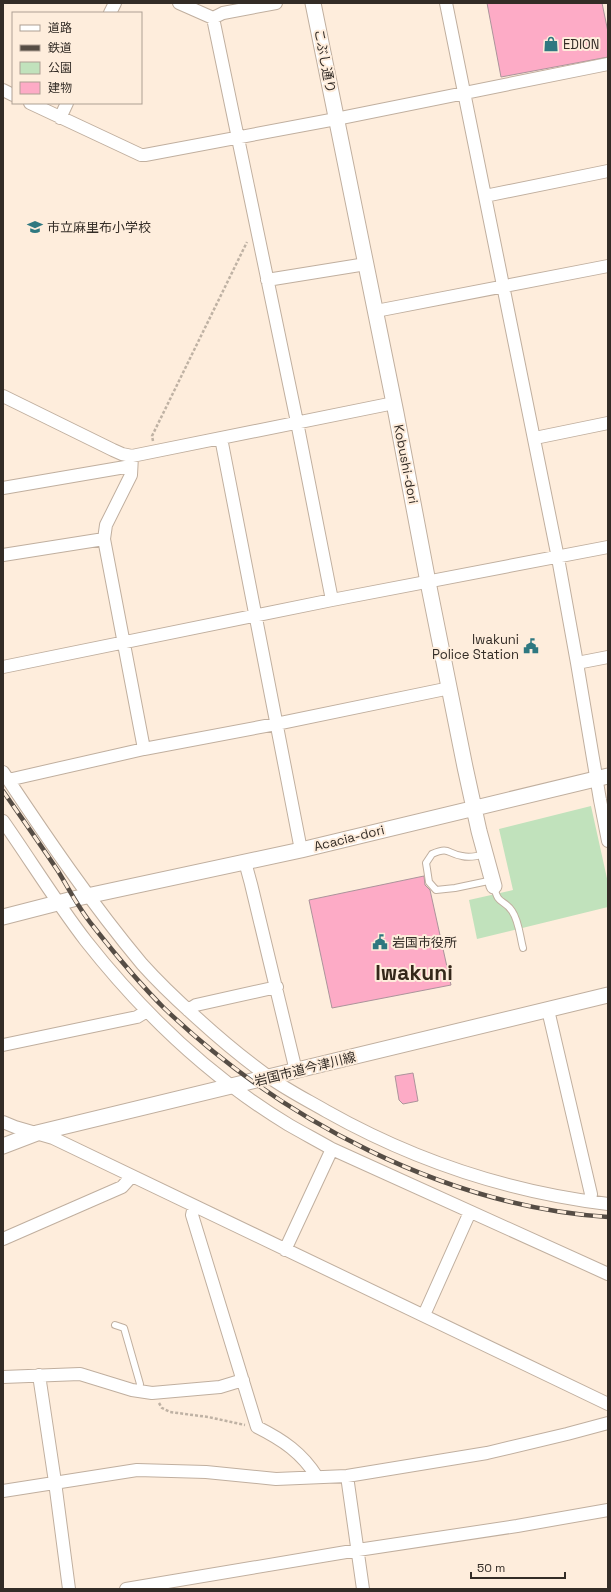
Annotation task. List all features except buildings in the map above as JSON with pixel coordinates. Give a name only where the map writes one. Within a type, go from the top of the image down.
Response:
[{"type":"street","points":[[110,12],[115,3]]},
{"type":"street","points":[[179,3],[213,18]]},
{"type":"street","points":[[213,18],[223,13],[276,3]]},
{"type":"street","name":"こぶし通り","points":[[313,3],[336,119]]},
{"type":"street","points":[[446,3],[502,286],[535,438],[578,663],[603,777],[600,800],[608,840]]},
{"type":"street","points":[[213,18],[297,422],[332,600]]},
{"type":"street","points":[[32,104],[141,155],[336,119],[608,64]]},
{"type":"street","points":[[3,90],[12,94]]},
{"type":"street","points":[[60,118],[67,104]]},
{"type":"street","name":"Kobushi-dori","points":[[336,119],[376,311],[428,582],[484,854],[493,883]]},
{"type":"street","points":[[485,196],[608,171]]},
{"type":"street","points":[[267,280],[366,264]]},
{"type":"street","points":[[376,311],[608,266]]},
{"type":"street","points":[[3,396],[122,454],[132,461]]},
{"type":"street","points":[[3,488],[132,461],[154,451],[394,403]]},
{"type":"street","points":[[535,438],[608,423]]},
{"type":"street","points":[[221,438],[301,850]]},
{"type":"street","points":[[132,461],[131,475],[106,525],[104,539],[144,749]]},
{"type":"street","points":[[3,555],[104,539]]},
{"type":"street","points":[[3,667],[332,600],[558,558],[608,547]]},
{"type":"street","points":[[578,663],[608,657]]},
{"type":"street","points":[[450,688],[276,724],[6,776],[76,880],[143,965],[188,1010],[219,1037],[270,1077],[302,1098],[348,1123],[402,1149],[449,1167],[502,1184],[608,1204]]},
{"type":"street","name":"Acacia-dori","points":[[3,917],[88,896],[301,850],[603,777]]},
{"type":"street","points":[[3,821],[58,903],[103,963],[147,1011],[200,1060],[232,1085],[288,1125],[332,1149],[608,1274]]},
{"type":"street","points":[[245,862],[277,987],[296,1071]]},
{"type":"street","points":[[188,1010],[196,1005],[277,987]]},
{"type":"street","name":"岩国市道今津川線","points":[[3,1146],[37,1133],[608,995]]},
{"type":"street","points":[[548,1010],[591,1194],[590,1201]]},
{"type":"street","points":[[3,1045],[137,1017],[147,1011]]},
{"type":"street","points":[[3,1122],[52,1138],[608,1404]]},
{"type":"street","points":[[285,1250],[332,1149]]},
{"type":"street","points":[[3,1239],[122,1187],[132,1176]]},
{"type":"street","points":[[194,1206],[192,1215],[257,1427],[274,1435],[293,1449],[308,1463],[317,1477]]},
{"type":"street","points":[[424,1315],[470,1212]]},
{"type":"street","points":[[3,1377],[80,1374],[152,1393],[220,1387],[243,1380]]},
{"type":"street","points":[[39,1375],[69,1589]]},
{"type":"street","points":[[3,1491],[137,1470],[206,1472],[276,1479],[347,1476],[487,1453],[608,1423]]},
{"type":"street","points":[[347,1476],[363,1589]]},
{"type":"street","points":[[126,1589],[608,1510]]},
{"type":"lane","points":[[484,854],[474,857],[462,856],[444,850],[432,854],[426,863],[429,882],[436,890],[493,883],[496,897],[512,910],[523,948]]},
{"type":"lane","points":[[116,1325],[124,1328],[140,1384],[140,1391]]},
{"type":"path","points":[[154,451],[152,436],[256,224]]},
{"type":"path","points":[[152,1393],[162,1408],[170,1412],[213,1418],[257,1427]]},
{"type":"green space","points":[[591,806],[608,883],[608,907],[477,939],[469,900],[513,890],[499,829]]},
{"type":"railway","points":[[3,791],[58,871],[88,919],[136,978],[164,1008],[210,1049],[260,1086],[313,1120],[369,1150],[427,1176],[486,1195],[547,1209],[608,1217]]},
{"type":"place","name":"EDION","points":[[551,44]]},
{"type":"place","name":"市立麻里布小学校","points":[[35,227]]},
{"type":"place","name":"Iwakuni Police Station","points":[[531,646]]},
{"type":"place","name":"岩国市役所","points":[[380,942]]},
{"type":"district","name":"Iwakuni","points":[[414,972]]}]
